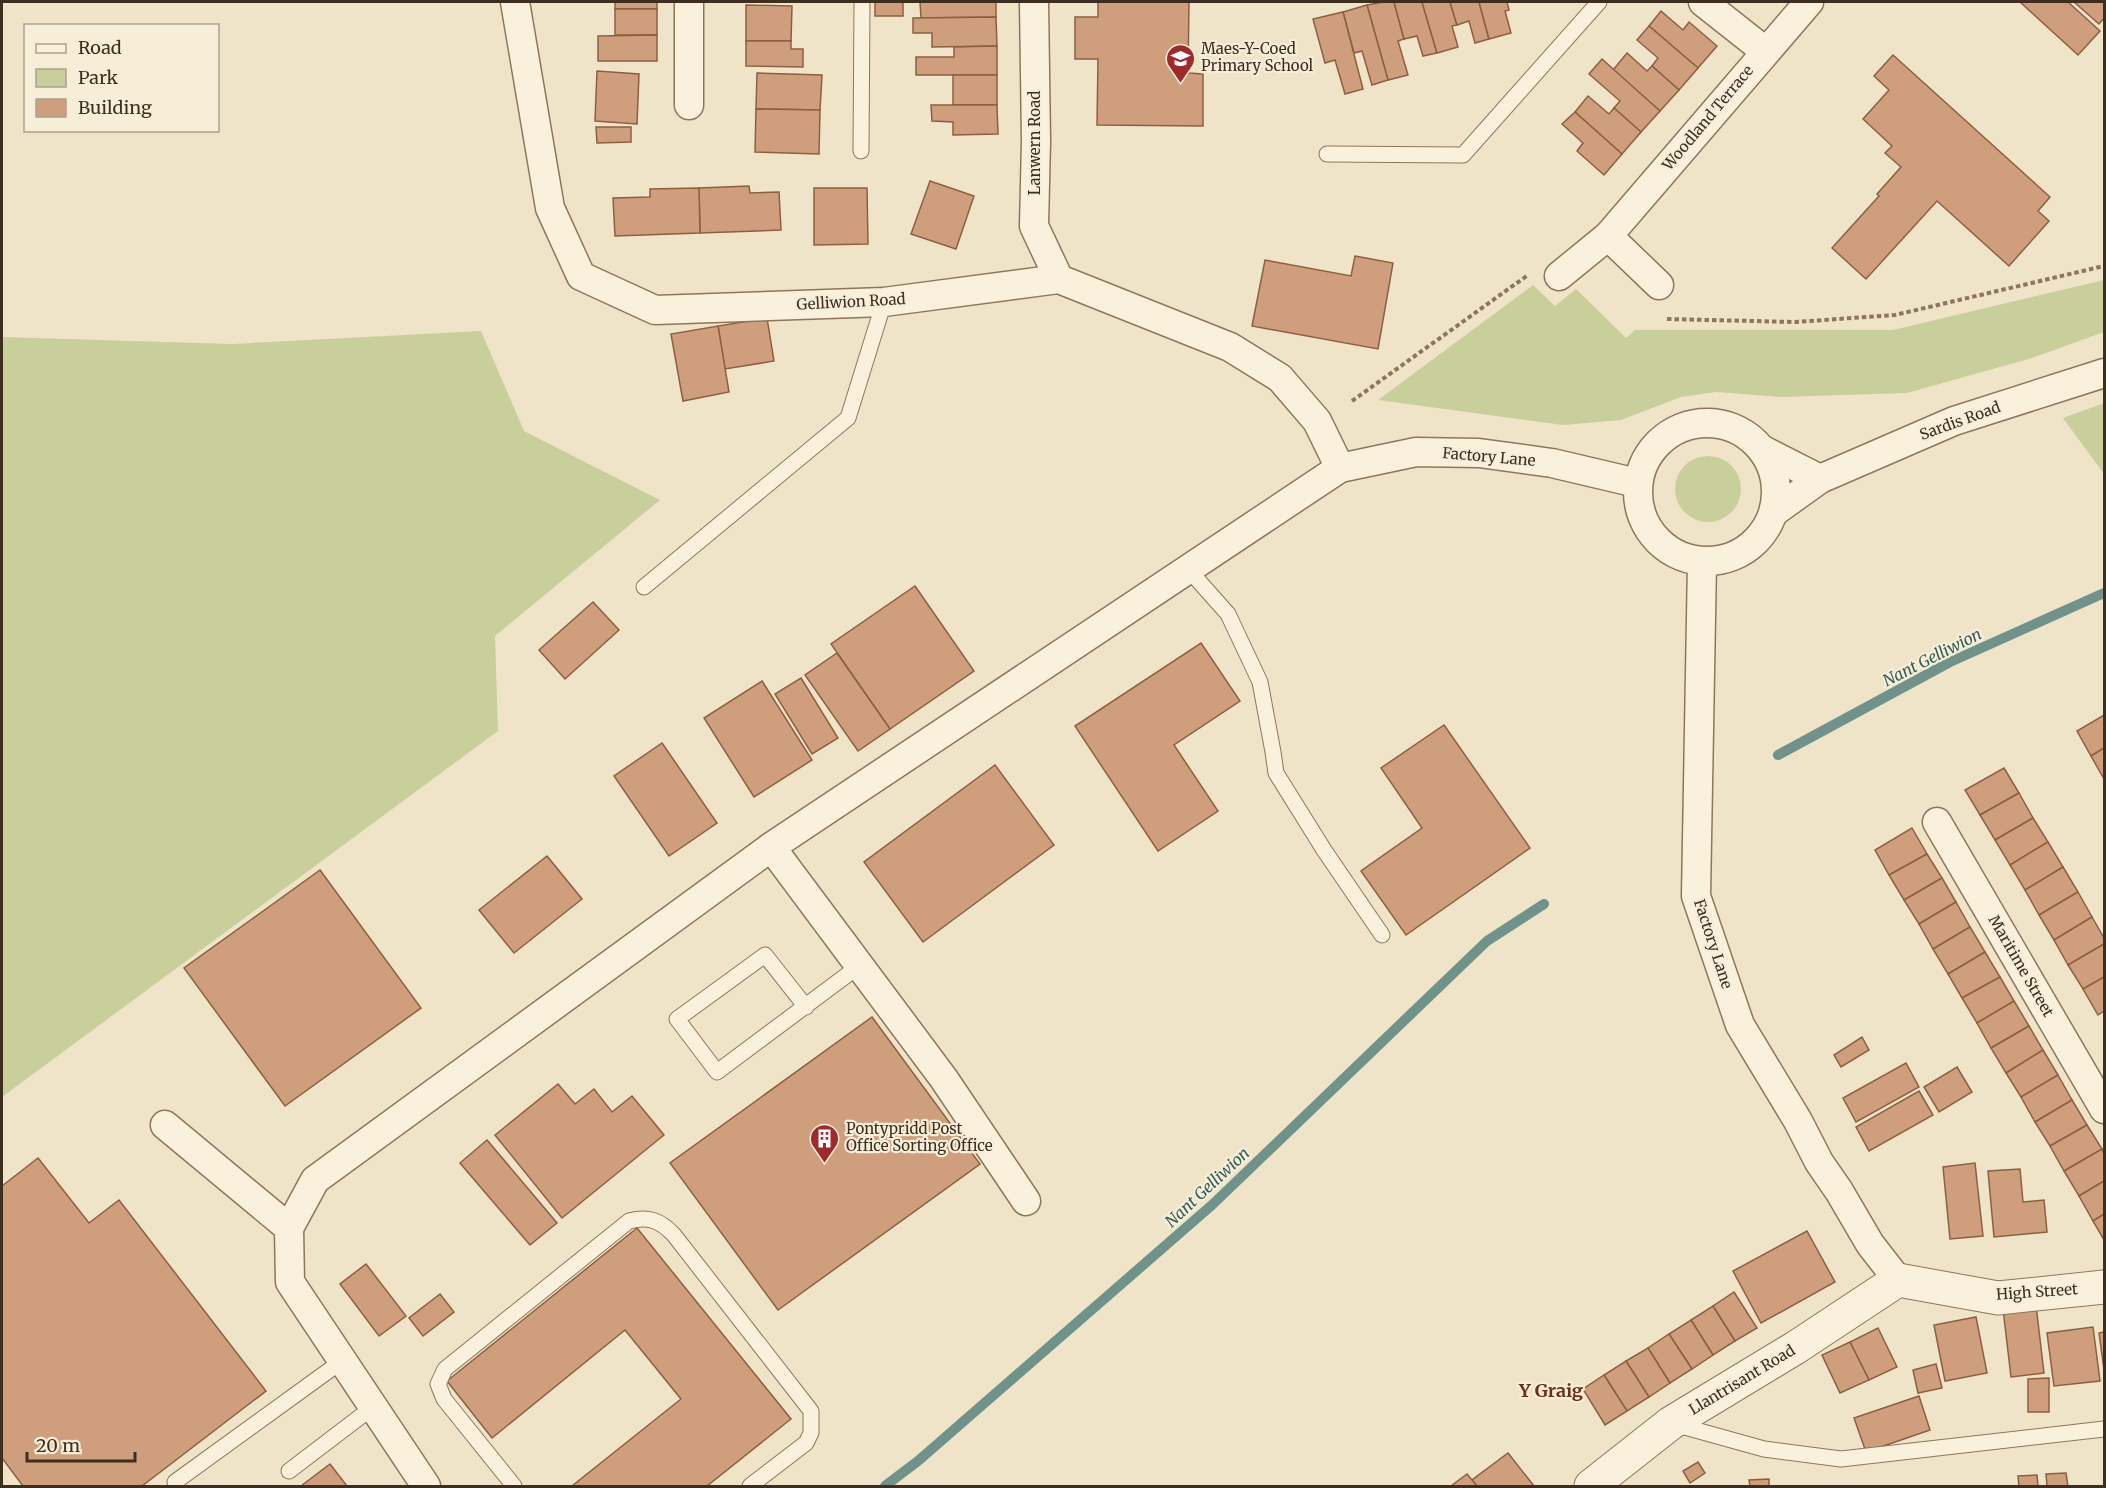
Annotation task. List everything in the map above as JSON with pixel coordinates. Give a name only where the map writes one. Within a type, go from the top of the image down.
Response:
[{"type":"street","name":"Gelliwion Road","points":[[515,2],[550,208],[581,276],[655,310],[884,302],[1059,279],[1230,347],[1280,378],[1317,421],[1340,468]]},
{"type":"street","points":[[689,2],[689,105]]},
{"type":"street","name":"Lanwern Road","points":[[1034,2],[1036,141],[1034,226],[1059,279]]},
{"type":"street","points":[[1703,2],[1765,51]]},
{"type":"street","name":"Woodland Terrace","points":[[1558,276],[1608,236],[1809,2]]},
{"type":"street","points":[[1608,236],[1659,285]]},
{"type":"street","name":"Sardis Road","points":[[1774,512],[1820,479],[1954,421],[2104,373]]},
{"type":"street","points":[[1763,450],[1774,472],[1777,496],[1774,512],[1763,534],[1747,549],[1725,560],[1702,562],[1678,556],[1652,536],[1641,514],[1637,483],[1644,460],[1654,446],[1673,431],[1696,423],[1719,422],[1742,431],[1763,450],[1820,479]]},
{"type":"street","name":"Factory Lane","points":[[1340,468],[1416,452],[1479,453],[1552,463],[1637,483]]},
{"type":"street","points":[[426,1486],[290,1282],[289,1228],[315,1180],[771,847],[1340,468]]},
{"type":"street","name":"Factory Lane","points":[[1702,562],[1696,896],[1740,1025],[1798,1121],[1819,1162],[1870,1244],[1898,1280]]},
{"type":"street","name":"Maritime Street","points":[[1937,822],[2104,1109]]},
{"type":"street","points":[[771,847],[944,1079],[1026,1201]]},
{"type":"street","points":[[165,1125],[289,1228]]},
{"type":"street","name":"High Street","points":[[1898,1280],[1998,1298],[2104,1287]]},
{"type":"street","name":"Llantrisant Road","points":[[1591,1486],[1671,1423],[1795,1348],[1898,1280]]},
{"type":"lane","points":[[861,151],[862,2]]},
{"type":"lane","points":[[1327,154],[1463,155],[1599,2]]},
{"type":"lane","points":[[644,587],[848,418],[884,302]]},
{"type":"lane","points":[[1188,568],[1228,614],[1260,682],[1275,773],[1382,935]]},
{"type":"lane","points":[[806,1006],[765,955],[677,1019],[717,1072],[806,1006],[859,966]]},
{"type":"lane","points":[[514,1486],[444,1399],[438,1384],[445,1369],[629,1221],[641,1218],[664,1224],[674,1235],[811,1411],[811,1432],[806,1443],[750,1486]]},
{"type":"lane","points":[[175,1482],[342,1361]]},
{"type":"lane","points":[[289,1472],[373,1407]]},
{"type":"lane","points":[[1671,1423],[1764,1449],[1841,1459],[2104,1429]]},
{"type":"path","points":[[1656,318],[1795,322],[1895,315],[2104,266]]},
{"type":"path","points":[[1352,401],[1527,275]]},
{"type":"green space","points":[[2104,280],[2104,332],[2032,358],[1907,393],[1781,397],[1716,392],[1681,397],[1621,420],[1563,425],[1378,400],[1533,285],[1555,306],[1576,289],[1626,338],[1635,330],[1893,330]]},
{"type":"green space","points":[[481,331],[524,431],[660,500],[495,636],[498,731],[2,1097],[2,337],[232,344]]},
{"type":"green space","points":[[2104,403],[2104,474],[2063,418]]},
{"type":"green space","points":[[1708,456],[1720,459],[1731,466],[1738,477],[1741,489],[1738,501],[1731,512],[1720,519],[1708,522],[1696,519],[1685,512],[1678,501],[1675,489],[1678,477],[1685,466],[1696,459]]},
{"type":"building","points":[[615,2],[657,2],[657,9],[615,9]]},
{"type":"building","points":[[875,2],[903,2],[903,16],[875,16]]},
{"type":"building","points":[[920,2],[996,2],[996,17],[921,18]]},
{"type":"building","points":[[1098,2],[1189,2],[1188,73],[1203,74],[1203,126],[1097,125],[1098,59],[1075,59],[1075,17],[1098,17]]},
{"type":"building","points":[[1394,2],[1404,39],[1398,41],[1408,75],[1388,80],[1367,5]]},
{"type":"building","points":[[1394,2],[1422,2],[1437,53],[1423,56],[1417,36],[1404,39]]},
{"type":"building","points":[[1422,2],[1450,2],[1457,25],[1452,26],[1458,47],[1437,53]]},
{"type":"building","points":[[1450,2],[1479,2],[1489,39],[1475,43],[1469,21],[1457,25]]},
{"type":"building","points":[[1479,2],[1507,2],[1509,10],[1505,11],[1511,33],[1489,39]]},
{"type":"building","points":[[2020,2],[2068,2],[2100,31],[2078,55]]},
{"type":"building","points":[[2074,2],[2104,2],[2104,18],[2099,24]]},
{"type":"building","points":[[746,5],[792,6],[791,41],[746,41]]},
{"type":"building","points":[[1367,5],[1388,80],[1372,85],[1362,51],[1354,53],[1343,12]]},
{"type":"building","points":[[615,9],[657,9],[657,35],[615,35]]},
{"type":"building","points":[[1661,11],[1683,30],[1689,22],[1717,46],[1698,68],[1649,26]]},
{"type":"building","points":[[1343,12],[1363,89],[1345,94],[1335,60],[1325,63],[1313,19]]},
{"type":"building","points":[[996,17],[997,46],[932,47],[932,33],[913,33],[913,18]]},
{"type":"building","points":[[1649,26],[1698,68],[1679,90],[1652,66],[1658,58],[1637,40]]},
{"type":"building","points":[[657,35],[657,61],[598,61],[598,36]]},
{"type":"building","points":[[746,41],[791,41],[791,49],[803,49],[803,67],[746,66]]},
{"type":"building","points":[[997,46],[997,75],[916,75],[916,57],[954,57],[954,47]]},
{"type":"building","points":[[1627,53],[1647,71],[1652,66],[1679,90],[1660,111],[1613,70]]},
{"type":"building","points":[[1893,55],[2050,197],[2038,211],[2049,221],[2009,266],[1937,201],[1866,279],[1832,248],[1879,196],[1877,194],[1901,167],[1885,153],[1892,146],[1863,119],[1889,90],[1874,76]]},
{"type":"building","points":[[1602,59],[1660,111],[1641,132],[1614,108],[1620,101],[1589,74]]},
{"type":"building","points":[[597,71],[639,74],[637,124],[595,121]]},
{"type":"building","points":[[757,73],[822,75],[820,110],[756,109]]},
{"type":"building","points":[[953,75],[997,75],[997,105],[953,105]]},
{"type":"building","points":[[1588,96],[1609,114],[1614,108],[1641,132],[1622,154],[1575,112]]},
{"type":"building","points":[[931,105],[997,105],[998,134],[953,135],[953,122],[932,121]]},
{"type":"building","points":[[756,109],[820,110],[819,154],[755,152]]},
{"type":"building","points":[[1575,112],[1622,154],[1604,175],[1577,151],[1583,143],[1562,124]]},
{"type":"building","points":[[596,127],[631,127],[631,142],[597,143]]},
{"type":"building","points":[[930,181],[974,196],[956,249],[911,234]]},
{"type":"building","points":[[749,186],[750,193],[779,192],[781,230],[700,233],[699,188]]},
{"type":"building","points":[[699,188],[700,233],[615,236],[613,198],[650,197],[650,189]]},
{"type":"building","points":[[814,188],[867,188],[868,244],[814,245]]},
{"type":"building","points":[[1355,256],[1393,263],[1378,349],[1252,326],[1265,260],[1351,276]]},
{"type":"building","points":[[767,318],[774,361],[725,369],[718,326]]},
{"type":"building","points":[[718,326],[729,392],[683,401],[671,334]]},
{"type":"building","points":[[915,586],[974,671],[890,729],[831,644]]},
{"type":"building","points":[[593,602],[619,630],[565,679],[539,650]]},
{"type":"building","points":[[1201,643],[1240,701],[1174,745],[1218,811],[1158,851],[1075,726]]},
{"type":"building","points":[[837,653],[890,729],[858,751],[805,675]]},
{"type":"building","points":[[801,678],[838,738],[812,754],[775,694]]},
{"type":"building","points":[[762,681],[812,760],[754,797],[704,718]]},
{"type":"building","points":[[2104,715],[2104,748],[2091,756],[2077,731]]},
{"type":"building","points":[[1444,725],[1530,848],[1406,935],[1361,871],[1422,828],[1381,768]]},
{"type":"building","points":[[662,743],[717,823],[669,856],[614,776]]},
{"type":"building","points":[[2104,748],[2104,779],[2091,756]]},
{"type":"building","points":[[995,765],[1054,845],[923,942],[864,862]]},
{"type":"building","points":[[2004,768],[2019,793],[1980,815],[1965,790]]},
{"type":"building","points":[[2019,793],[2033,818],[1995,840],[1980,815]]},
{"type":"building","points":[[2033,818],[2048,842],[2010,865],[1995,840]]},
{"type":"building","points":[[1912,828],[1927,854],[1889,875],[1875,850]]},
{"type":"building","points":[[2048,842],[2063,867],[2025,890],[2010,865]]},
{"type":"building","points":[[1927,854],[1942,878],[1904,900],[1889,875]]},
{"type":"building","points":[[547,856],[582,899],[514,953],[479,910]]},
{"type":"building","points":[[2063,867],[2078,892],[2039,915],[2025,890]]},
{"type":"building","points":[[320,870],[421,1008],[285,1106],[184,968]]},
{"type":"building","points":[[1942,878],[1956,902],[1919,924],[1904,900]]},
{"type":"building","points":[[2078,892],[2092,917],[2054,940],[2039,915]]},
{"type":"building","points":[[1956,902],[1970,927],[1933,949],[1919,924]]},
{"type":"building","points":[[2092,917],[2104,938],[2104,944],[2068,965],[2054,940]]},
{"type":"building","points":[[1970,927],[1985,952],[1948,974],[1933,949]]},
{"type":"building","points":[[2104,944],[2104,977],[2083,989],[2068,965]]},
{"type":"building","points":[[1985,952],[2000,977],[1962,998],[1948,974]]},
{"type":"building","points":[[2000,977],[2014,1001],[1977,1023],[1962,998]]},
{"type":"building","points":[[2104,977],[2104,1011],[2098,1015],[2083,989]]},
{"type":"building","points":[[2014,1001],[2029,1026],[1991,1048],[1977,1023]]},
{"type":"building","name":"Pontypridd Post Office Sorting Office","points":[[872,1017],[980,1164],[778,1310],[670,1163]]},
{"type":"building","points":[[2029,1026],[2043,1050],[2006,1073],[1991,1048]]},
{"type":"building","points":[[1862,1037],[1869,1050],[1841,1067],[1834,1055]]},
{"type":"building","points":[[2043,1050],[2058,1075],[2021,1097],[2006,1073]]},
{"type":"building","points":[[1906,1063],[1919,1087],[1856,1122],[1843,1098]]},
{"type":"building","points":[[1957,1067],[1972,1092],[1939,1112],[1924,1087]]},
{"type":"building","points":[[2058,1075],[2072,1100],[2035,1122],[2021,1097]]},
{"type":"building","points":[[558,1084],[575,1104],[594,1089],[612,1112],[632,1096],[664,1135],[562,1218],[495,1135]]},
{"type":"building","points":[[1919,1091],[1933,1115],[1869,1151],[1856,1127]]},
{"type":"building","points":[[2072,1100],[2087,1125],[2050,1146],[2035,1122]]},
{"type":"building","points":[[2087,1125],[2102,1149],[2064,1171],[2050,1146]]},
{"type":"building","points":[[487,1140],[557,1223],[530,1245],[460,1163]]},
{"type":"building","points":[[2102,1149],[2104,1181],[2079,1196],[2064,1171]]},
{"type":"building","points":[[38,1158],[89,1223],[119,1200],[266,1391],[142,1486],[23,1486],[2,1458],[2,1186]]},
{"type":"building","points":[[1975,1163],[1983,1236],[1950,1239],[1943,1167]]},
{"type":"building","points":[[2020,1169],[2023,1202],[2044,1200],[2047,1232],[1994,1237],[1988,1171]]},
{"type":"building","points":[[2104,1181],[2104,1214],[2093,1221],[2079,1196]]},
{"type":"building","points":[[2104,1214],[2104,1240],[2093,1221]]},
{"type":"building","points":[[637,1228],[791,1419],[707,1486],[572,1486],[681,1399],[625,1330],[492,1438],[447,1381]]},
{"type":"building","points":[[1807,1231],[1835,1282],[1761,1323],[1733,1271]]},
{"type":"building","points":[[366,1264],[406,1316],[379,1336],[340,1284]]},
{"type":"building","points":[[1734,1292],[1757,1328],[1735,1341],[1713,1306]]},
{"type":"building","points":[[440,1294],[454,1312],[423,1336],[409,1318]]},
{"type":"building","points":[[2036,1305],[2044,1373],[2011,1377],[2003,1309]]},
{"type":"building","points":[[1713,1306],[1735,1341],[1713,1355],[1691,1320]]},
{"type":"building","points":[[1976,1317],[1987,1373],[1945,1381],[1934,1325]]},
{"type":"building","points":[[1691,1320],[1713,1355],[1692,1369],[1669,1334]]},
{"type":"building","points":[[2093,1327],[2100,1381],[2054,1386],[2047,1333]]},
{"type":"building","points":[[1878,1328],[1897,1367],[1869,1380],[1850,1342]]},
{"type":"building","points":[[2104,1332],[2104,1370],[2099,1333]]},
{"type":"building","points":[[1669,1334],[1692,1369],[1670,1383],[1648,1348]]},
{"type":"building","points":[[1850,1342],[1869,1380],[1840,1393],[1822,1355]]},
{"type":"building","points":[[1648,1348],[1670,1383],[1649,1397],[1626,1361]]},
{"type":"building","points":[[1626,1361],[1649,1397],[1627,1411],[1604,1375]]},
{"type":"building","points":[[1936,1364],[1942,1388],[1918,1393],[1913,1370]]},
{"type":"building","points":[[1604,1375],[1627,1411],[1605,1425],[1583,1389]]},
{"type":"building","points":[[2049,1378],[2049,1412],[2028,1412],[2028,1379]]},
{"type":"building","points":[[1919,1396],[1930,1430],[1866,1452],[1854,1418]]},
{"type":"building","points":[[1508,1453],[1534,1486],[1477,1486],[1472,1480]]},
{"type":"building","points":[[1698,1462],[1705,1473],[1690,1483],[1683,1471]]},
{"type":"building","points":[[330,1464],[347,1486],[301,1486]]},
{"type":"building","points":[[2066,1473],[2068,1486],[2047,1486],[2046,1474]]},
{"type":"building","points":[[1467,1474],[1477,1486],[1451,1486]]},
{"type":"building","points":[[2037,1475],[2038,1486],[2019,1486],[2018,1476]]},
{"type":"building","points":[[1769,1479],[1769,1486],[1750,1486],[1749,1480]]},
{"type":"waterway","name":"Nant Gelliwion","points":[[1778,755],[1950,662],[2104,593]]},
{"type":"waterway","name":"Nant Gelliwion","points":[[885,1486],[918,1461],[1212,1205],[1487,941],[1544,904]]},
{"type":"place","name":"Maes-Y-Coed Primary School","points":[[1180,84]]},
{"type":"place","name":"Pontypridd Post Office Sorting Office","points":[[825,1164]]},
{"type":"district","name":"Y Graig","points":[[1551,1391]]}]
